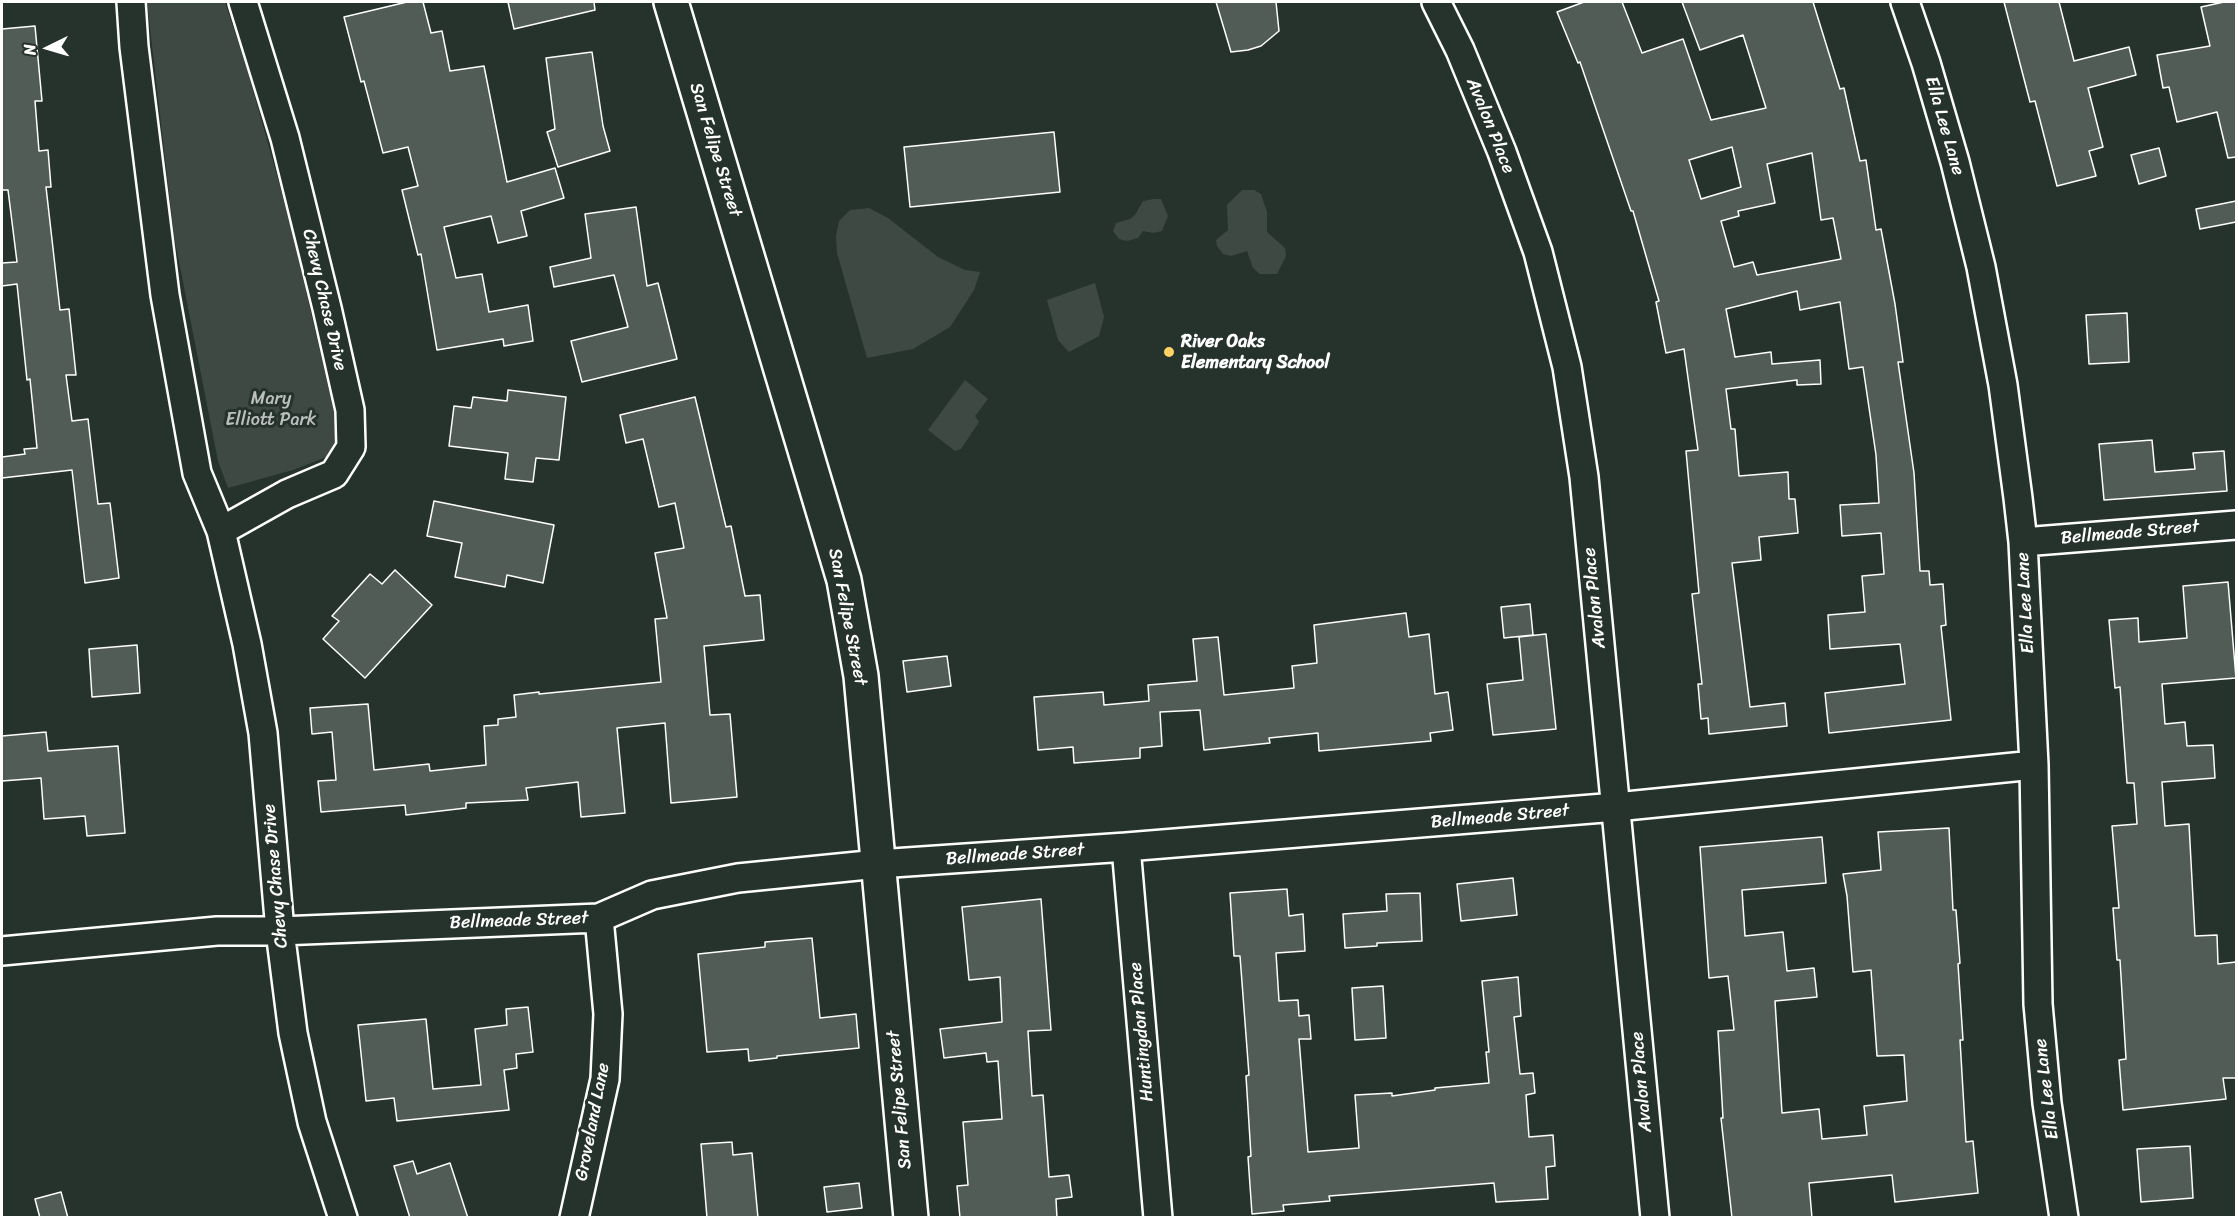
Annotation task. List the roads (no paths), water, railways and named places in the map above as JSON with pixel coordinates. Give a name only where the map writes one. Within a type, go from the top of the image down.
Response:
[{"type":"main road","name":"San Felipe Street","points":[[671,2],[843,580],[861,676],[912,1218]]},
{"type":"street","name":"Chevy Chase Drive","points":[[131,2],[134,47],[165,295],[198,473],[220,531],[247,644],[263,734],[280,931],[293,1033],[312,1122],[343,1218]]},
{"type":"street","name":"Chevy Chase Drive","points":[[220,531],[287,494],[334,474],[351,447],[350,411],[327,308],[285,138],[243,2]]},
{"type":"street","name":"Avalon Place","points":[[1436,2],[1460,50],[1498,142],[1538,252],[1567,367],[1584,477],[1655,1218]]},
{"type":"street","name":"Ella Lee Lane","points":[[1905,2],[1926,63],[1955,162],[1980,267],[2003,385],[2022,542],[2034,765],[2038,1004],[2047,1103],[2064,1218]]},
{"type":"street","name":"Bellmeade Street","points":[[2022,542],[2236,525]]},
{"type":"street","name":"Bellmeade Street","points":[[2,951],[218,932],[599,918],[652,895],[738,878],[878,864],[1126,847],[1616,807],[2034,765]]},
{"type":"street","name":"Huntingdon Place","points":[[1126,847],[1158,1218]]},
{"type":"street","name":"Groveland Lane","points":[[574,1218],[605,1079],[608,1014],[599,918]]},
{"type":"place","name":"River Oaks Elementary School","points":[[1169,352]]},
{"type":"park label","name":"Mary Elliott Park","points":[[271,409]]}]
